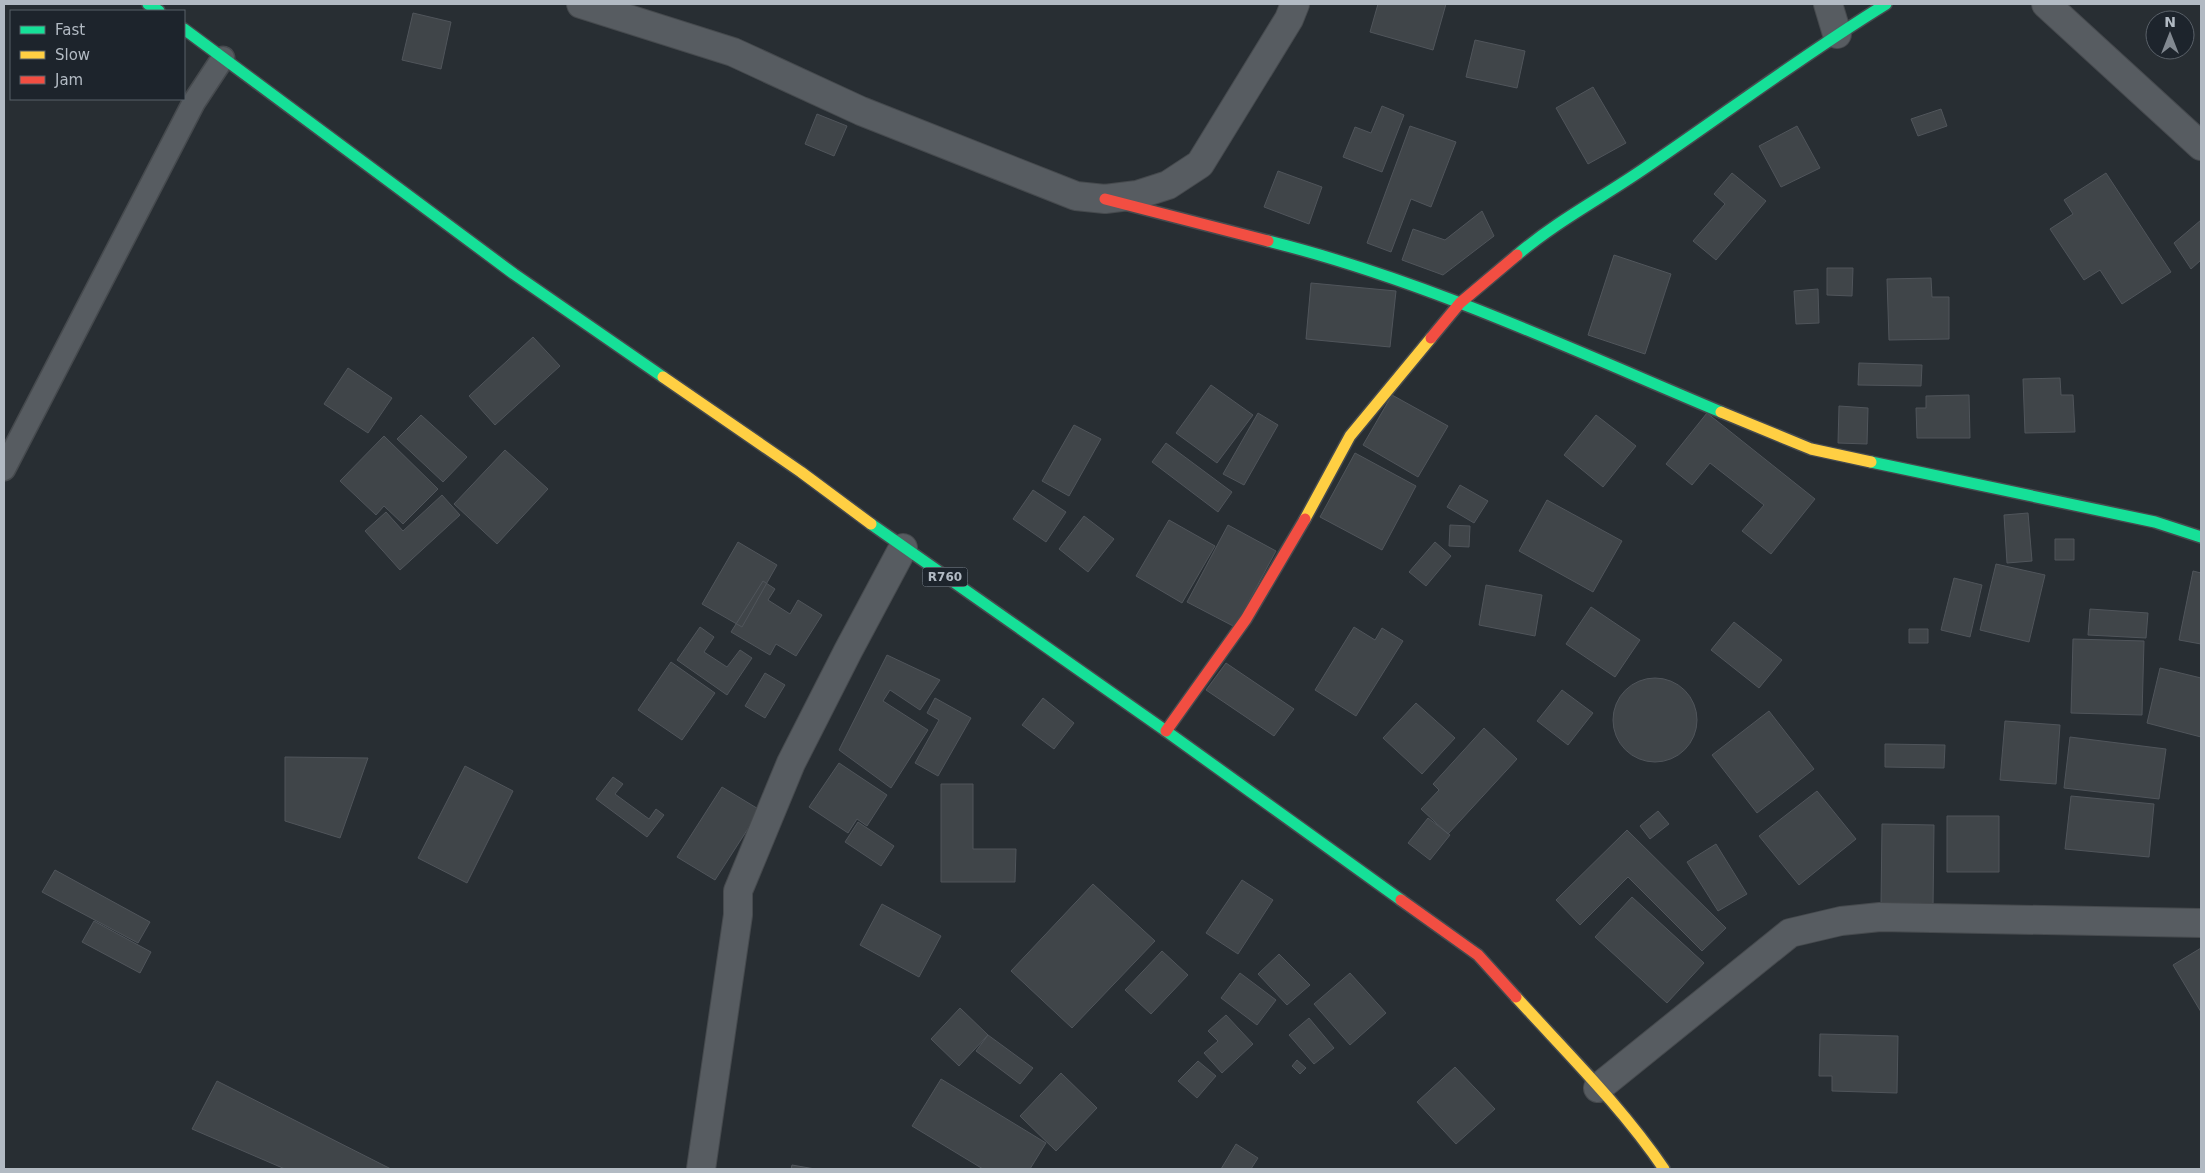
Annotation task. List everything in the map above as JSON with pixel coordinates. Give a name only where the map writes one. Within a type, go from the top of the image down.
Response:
[{"type":"street","points":[[581,4],[734,52],[861,111],[1076,196],[1105,199],[1333,257],[1460,304],[1811,450],[2155,522],[2201,537]]},
{"type":"street","points":[[1105,199],[1137,195],[1168,185],[1200,164],[1289,19],[1295,4]]},
{"type":"street","points":[[1828,4],[1836,34]]},
{"type":"street","points":[[1166,731],[1246,619],[1287,551],[1350,436],[1460,304],[1540,235],[1644,169],[1836,34],[1886,4]]},
{"type":"street","points":[[2046,4],[2201,146]]},
{"type":"street","name":"R760","points":[[185,30],[514,274],[801,472],[903,548],[1166,731],[1478,955],[1598,1088],[1652,1151],[1664,1169]]},
{"type":"street","points":[[701,1169],[738,915],[738,891],[791,763],[903,548]]},
{"type":"street","points":[[1598,1088],[1790,933],[1841,921],[1880,917],[2201,923]]},
{"type":"lane","points":[[4,468],[194,102],[223,58]]},
{"type":"building","points":[[1378,4],[1446,4],[1433,50],[1370,32]]},
{"type":"building","points":[[413,13],[451,22],[441,69],[402,60]]},
{"type":"building","points":[[1475,40],[1525,51],[1517,88],[1466,77]]},
{"type":"building","points":[[1593,87],[1626,143],[1588,164],[1556,108]]},
{"type":"building","points":[[1382,106],[1404,115],[1382,172],[1343,157],[1355,127],[1371,133]]},
{"type":"building","points":[[1941,109],[1947,126],[1918,136],[1911,119]]},
{"type":"building","points":[[817,114],[847,126],[834,156],[805,144]]},
{"type":"building","points":[[1410,126],[1456,142],[1431,207],[1411,199],[1391,252],[1367,243]]},
{"type":"building","points":[[1797,126],[1820,168],[1781,187],[1759,146]]},
{"type":"building","points":[[1278,171],[1322,187],[1309,224],[1264,207]]},
{"type":"building","points":[[1732,173],[1766,201],[1716,260],[1693,241],[1725,204],[1714,194]]},
{"type":"building","points":[[2106,173],[2171,272],[2122,304],[2100,270],[2084,280],[2050,229],[2073,214],[2064,200]]},
{"type":"building","points":[[1482,211],[1494,236],[1443,275],[1402,260],[1413,229],[1445,240]]},
{"type":"building","points":[[2201,220],[2201,260],[2191,269],[2174,243]]},
{"type":"building","points":[[1614,255],[1671,274],[1645,354],[1588,335]]},
{"type":"building","points":[[1827,268],[1853,268],[1852,296],[1827,295]]},
{"type":"building","points":[[1931,278],[1932,297],[1949,297],[1949,339],[1889,340],[1887,279]]},
{"type":"building","points":[[1311,283],[1396,291],[1390,347],[1306,339]]},
{"type":"building","points":[[1818,289],[1819,323],[1796,324],[1794,291]]},
{"type":"building","points":[[533,337],[560,366],[495,425],[469,396]]},
{"type":"building","points":[[1859,363],[1922,365],[1921,386],[1858,385]]},
{"type":"building","points":[[348,368],[392,398],[368,433],[324,404]]},
{"type":"building","points":[[2060,378],[2061,395],[2073,395],[2075,432],[2025,433],[2023,379]]},
{"type":"building","points":[[1211,385],[1253,415],[1217,463],[1176,433]]},
{"type":"building","points":[[1392,395],[1448,426],[1418,477],[1363,445]]},
{"type":"building","points":[[1969,395],[1970,438],[1917,438],[1916,408],[1926,408],[1926,396]]},
{"type":"building","points":[[1839,406],[1868,408],[1867,444],[1838,443]]},
{"type":"building","points":[[1258,413],[1278,425],[1244,485],[1223,474]]},
{"type":"building","points":[[1707,413],[1815,499],[1771,554],[1742,531],[1764,505],[1710,463],[1692,485],[1666,464]]},
{"type":"building","points":[[421,415],[467,457],[443,482],[397,439]]},
{"type":"building","points":[[1596,415],[1636,446],[1603,487],[1564,455]]},
{"type":"building","points":[[1074,425],[1101,439],[1069,496],[1042,481]]},
{"type":"building","points":[[384,436],[438,489],[403,524],[384,506],[376,515],[340,481]]},
{"type":"building","points":[[1166,443],[1232,492],[1218,512],[1152,462]]},
{"type":"building","points":[[505,450],[548,489],[497,544],[454,504]]},
{"type":"building","points":[[1355,453],[1416,486],[1382,550],[1320,517]]},
{"type":"building","points":[[1460,485],[1488,501],[1474,523],[1447,507]]},
{"type":"building","points":[[1033,490],[1066,512],[1046,542],[1013,519]]},
{"type":"building","points":[[442,495],[460,515],[400,570],[365,531],[386,512],[403,531]]},
{"type":"building","points":[[1547,500],[1622,541],[1593,592],[1519,551]]},
{"type":"building","points":[[2028,513],[2032,561],[2007,563],[2004,515]]},
{"type":"building","points":[[1084,516],[1114,539],[1088,572],[1059,549]]},
{"type":"building","points":[[1169,520],[1215,546],[1182,603],[1136,576]]},
{"type":"building","points":[[1228,525],[1276,551],[1235,627],[1187,602]]},
{"type":"building","points":[[1450,525],[1470,526],[1469,547],[1449,546]]},
{"type":"building","points":[[2055,539],[2074,539],[2074,560],[2055,560]]},
{"type":"building","points":[[738,542],[777,565],[742,627],[702,604]]},
{"type":"building","points":[[1435,542],[1451,556],[1426,586],[1409,572]]},
{"type":"building","points":[[1996,564],[2045,575],[2029,642],[1980,630]]},
{"type":"building","points":[[2193,571],[2201,573],[2201,644],[2179,640]]},
{"type":"building","points":[[1954,578],[1982,585],[1970,637],[1941,630]]},
{"type":"building","points":[[763,581],[775,589],[768,600],[790,614],[798,600],[822,615],[796,656],[776,644],[770,655],[731,632]]},
{"type":"building","points":[[1486,585],[1542,595],[1535,636],[1479,625]]},
{"type":"building","points":[[1591,607],[1640,640],[1615,677],[1566,644]]},
{"type":"building","points":[[2090,609],[2148,613],[2146,638],[2088,635]]},
{"type":"building","points":[[1734,622],[1782,660],[1759,688],[1711,650]]},
{"type":"building","points":[[700,627],[714,637],[704,652],[727,667],[740,650],[752,658],[727,695],[677,660]]},
{"type":"building","points":[[1354,627],[1375,640],[1382,628],[1403,641],[1356,716],[1315,690]]},
{"type":"building","points":[[1909,629],[1928,629],[1928,643],[1909,643]]},
{"type":"building","points":[[2073,639],[2144,641],[2142,715],[2071,713]]},
{"type":"building","points":[[887,655],[940,680],[920,710],[890,690],[883,701],[928,730],[891,788],[839,750]]},
{"type":"building","points":[[671,662],[715,693],[682,740],[638,710]]},
{"type":"building","points":[[1226,663],[1294,709],[1274,736],[1206,690]]},
{"type":"building","points":[[2160,668],[2201,678],[2201,737],[2147,723]]},
{"type":"building","points":[[765,673],[785,685],[765,718],[745,706]]},
{"type":"building","points":[[1655,678],[1671,681],[1685,690],[1694,704],[1697,720],[1694,736],[1685,750],[1671,759],[1655,762],[1639,759],[1625,750],[1616,736],[1613,720],[1616,704],[1625,690],[1639,681]]},
{"type":"building","points":[[1562,690],[1593,713],[1568,745],[1537,721]]},
{"type":"building","points":[[935,698],[971,718],[938,776],[915,763],[939,720],[927,713]]},
{"type":"building","points":[[1043,698],[1074,723],[1054,749],[1022,725]]},
{"type":"building","points":[[1416,703],[1455,738],[1422,774],[1383,738]]},
{"type":"building","points":[[1769,711],[1814,769],[1757,813],[1712,755]]},
{"type":"building","points":[[2005,721],[2060,725],[2056,784],[2000,780]]},
{"type":"building","points":[[1484,728],[1517,759],[1448,834],[1421,809],[1439,790],[1433,784]]},
{"type":"building","points":[[2070,737],[2166,749],[2159,799],[2064,788]]},
{"type":"building","points":[[1885,744],[1945,745],[1944,768],[1885,767]]},
{"type":"building","points":[[285,757],[368,758],[340,838],[285,821]]},
{"type":"building","points":[[839,763],[887,795],[867,826],[857,819],[848,833],[809,807]]},
{"type":"building","points":[[465,766],[513,791],[467,883],[418,858]]},
{"type":"building","points":[[613,777],[623,784],[615,794],[649,819],[656,809],[664,815],[647,837],[596,799]]},
{"type":"building","points":[[941,784],[973,784],[973,849],[1016,849],[1015,882],[941,882]]},
{"type":"building","points":[[722,787],[760,810],[715,880],[677,857]]},
{"type":"building","points":[[1817,791],[1856,839],[1799,885],[1759,836]]},
{"type":"building","points":[[2071,796],[2154,804],[2149,857],[2065,849]]},
{"type":"building","points":[[1658,811],[1669,824],[1650,839],[1640,826]]},
{"type":"building","points":[[1947,816],[1999,816],[1999,872],[1947,872]]},
{"type":"building","points":[[1428,818],[1450,835],[1430,860],[1408,843]]},
{"type":"building","points":[[858,822],[894,846],[881,866],[845,842]]},
{"type":"building","points":[[1882,824],[1934,825],[1933,907],[1881,906]]},
{"type":"building","points":[[1627,830],[1726,928],[1702,951],[1628,877],[1580,925],[1556,900]]},
{"type":"building","points":[[1716,844],[1747,894],[1718,911],[1687,862]]},
{"type":"building","points":[[55,870],[150,922],[138,943],[42,892]]},
{"type":"building","points":[[1242,880],[1273,900],[1238,954],[1206,933]]},
{"type":"building","points":[[1093,884],[1155,941],[1072,1028],[1011,971]]},
{"type":"building","points":[[1632,897],[1704,963],[1667,1003],[1595,937]]},
{"type":"building","points":[[882,904],[941,936],[919,977],[860,945]]},
{"type":"building","points":[[94,921],[151,952],[140,973],[82,942]]},
{"type":"building","points":[[2201,948],[2201,1012],[2173,965]]},
{"type":"building","points":[[1162,951],[1188,975],[1151,1014],[1125,990]]},
{"type":"building","points":[[1279,954],[1310,985],[1287,1005],[1258,974]]},
{"type":"building","points":[[1240,973],[1276,1000],[1257,1025],[1221,998]]},
{"type":"building","points":[[1350,973],[1386,1013],[1350,1045],[1314,1004]]},
{"type":"building","points":[[960,1008],[988,1035],[959,1066],[931,1039]]},
{"type":"building","points":[[1226,1015],[1253,1044],[1222,1073],[1204,1053],[1218,1041],[1208,1031]]},
{"type":"building","points":[[1309,1018],[1334,1048],[1314,1064],[1289,1035]]},
{"type":"building","points":[[1820,1034],[1898,1036],[1897,1093],[1832,1091],[1832,1076],[1819,1076]]},
{"type":"building","points":[[988,1035],[1033,1068],[1020,1084],[976,1051]]},
{"type":"building","points":[[1297,1060],[1306,1068],[1300,1074],[1292,1066]]},
{"type":"building","points":[[1198,1061],[1216,1076],[1197,1098],[1178,1081]]},
{"type":"building","points":[[1455,1067],[1495,1109],[1456,1144],[1417,1102]]},
{"type":"building","points":[[1061,1073],[1097,1108],[1056,1151],[1020,1116]]},
{"type":"building","points":[[941,1079],[1046,1143],[1030,1169],[983,1169],[912,1126]]},
{"type":"building","points":[[217,1081],[391,1169],[285,1169],[192,1129]]},
{"type":"building","points":[[1236,1144],[1258,1158],[1251,1169],[1221,1169]]},
{"type":"building","points":[[792,1165],[815,1169],[791,1169]]},
{"type":"traffic: fast","points":[[148,4],[157,10]]},
{"type":"traffic: fast","points":[[1517,255],[1564,220],[1645,168],[1855,23],[1886,4]]},
{"type":"traffic: fast","points":[[185,30],[514,274],[663,377]]},
{"type":"traffic: fast","points":[[1268,241],[1384,275],[1441,296],[1554,341],[1721,412]]},
{"type":"traffic: fast","points":[[1871,462],[2155,522],[2201,537]]},
{"type":"traffic: fast","points":[[871,524],[1166,731],[1401,900]]},
{"type":"traffic: slow","points":[[1305,519],[1350,436],[1431,338]]},
{"type":"traffic: slow","points":[[663,377],[801,472],[871,524]]},
{"type":"traffic: slow","points":[[1721,412],[1811,449],[1871,462]]},
{"type":"traffic: slow","points":[[1516,997],[1612,1102],[1664,1169]]},
{"type":"traffic: jam","points":[[1105,199],[1268,241]]},
{"type":"traffic: jam","points":[[1431,338],[1460,303],[1517,255]]},
{"type":"traffic: jam","points":[[1166,731],[1246,619],[1305,519]]},
{"type":"traffic: jam","points":[[1401,900],[1478,955],[1516,997]]}]
